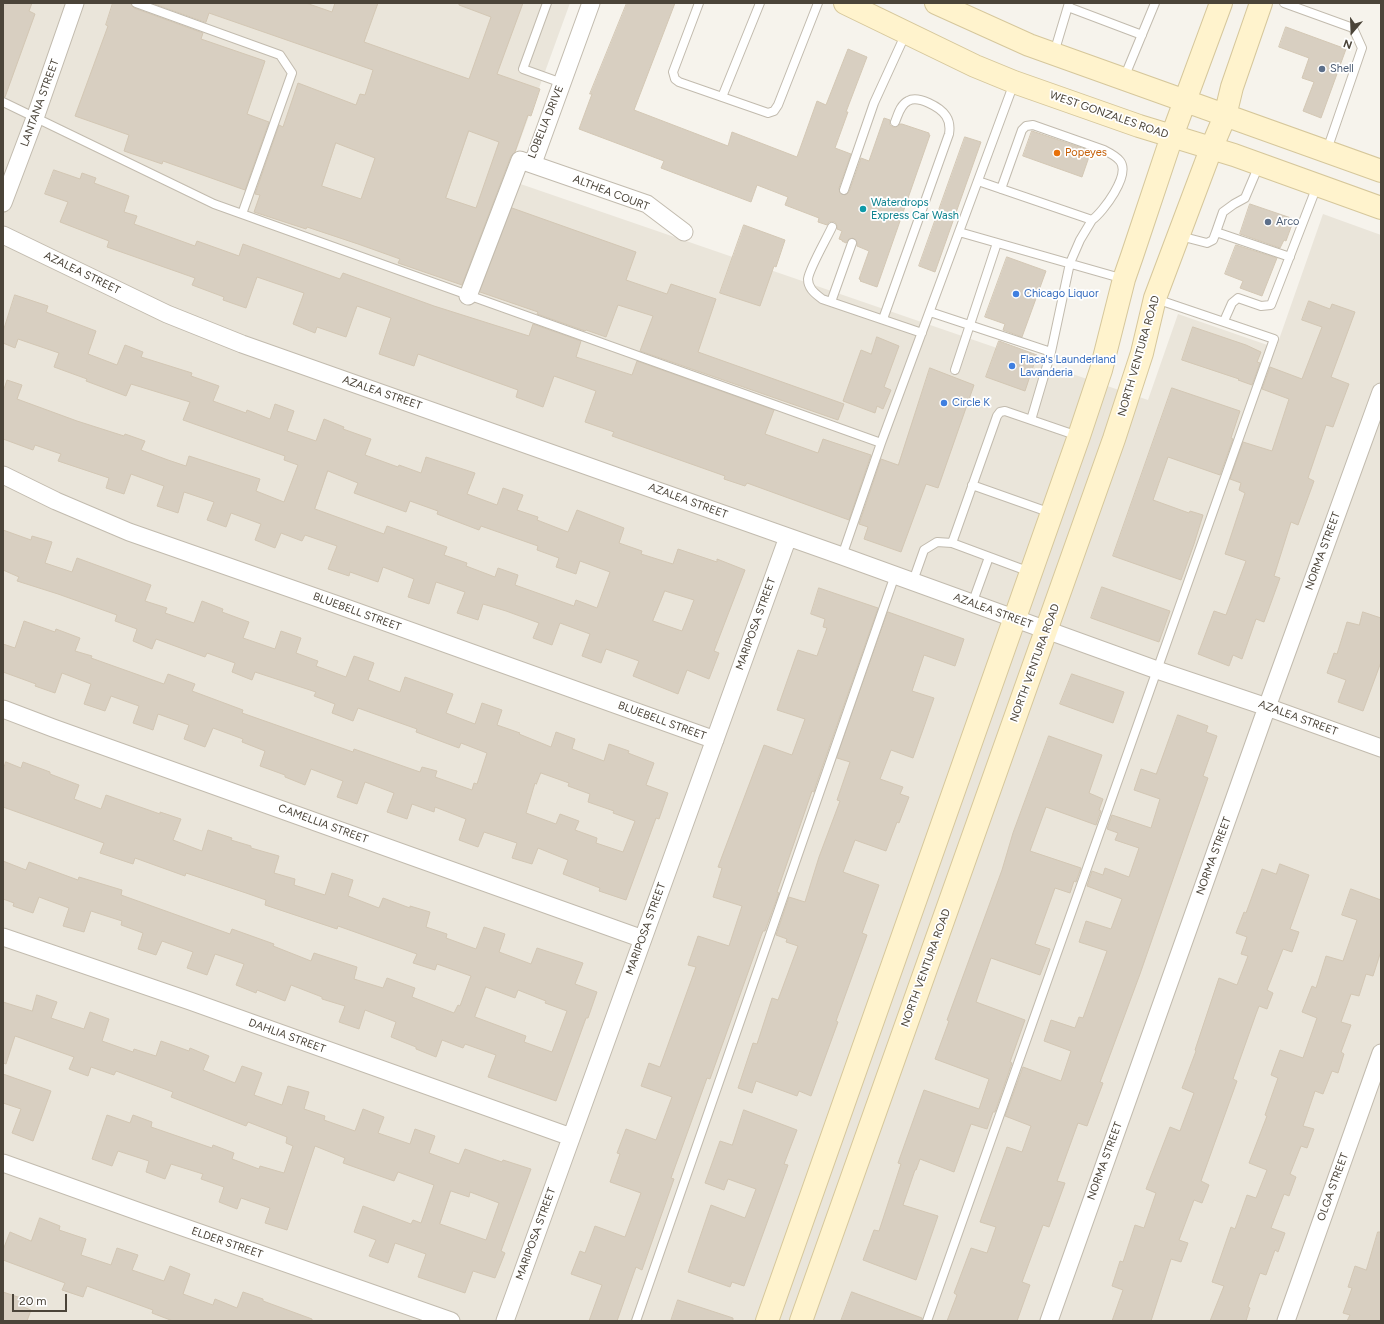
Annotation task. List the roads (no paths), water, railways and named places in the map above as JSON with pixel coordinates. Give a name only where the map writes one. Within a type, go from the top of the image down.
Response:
[{"type":"main road","name":"WEST GONZALES ROAD","points":[[845,3],[975,66],[1014,82],[1139,126],[1259,164],[1381,208]]},
{"type":"main road","points":[[936,3],[1022,42],[1053,54],[1381,171]]},
{"type":"main road","points":[[767,1321],[1079,436],[1101,370],[1124,279],[1172,136],[1221,3]]},
{"type":"main road","name":"NORTH VENTURA ROAD","points":[[801,1321],[1114,439],[1142,353],[1155,298],[1211,149],[1225,116],[1232,87],[1261,3]]},
{"type":"street","name":"LANTANA STREET","points":[[3,203],[35,118],[75,3]]},
{"type":"street","name":"LOBELIA DRIVE","points":[[468,296],[520,160],[532,163],[591,3]]},
{"type":"street","name":"ALTHEA COURT","points":[[532,163],[647,204],[684,232]]},
{"type":"street","name":"AZALEA STREET","points":[[3,234],[167,314],[242,344],[1381,748]]},
{"type":"street","name":"NORMA STREET","points":[[1049,1321],[1266,707],[1381,392]]},
{"type":"street","name":"BLUEBELL STREET","points":[[3,475],[56,501],[129,532],[715,740]]},
{"type":"street","name":"MARIPOSA STREET","points":[[505,1321],[788,537]]},
{"type":"street","name":"CAMELLIA STREET","points":[[3,709],[643,939]]},
{"type":"street","name":"DAHLIA STREET","points":[[3,937],[198,1004],[571,1137]]},
{"type":"street","name":"OLGA STREET","points":[[1286,1321],[1381,1053]]},
{"type":"street","name":"ELDER STREET","points":[[3,1163],[451,1321]]},
{"type":"lane","points":[[136,3],[280,55],[292,73],[242,214]]},
{"type":"lane","points":[[547,3],[523,69],[562,83]]},
{"type":"lane","points":[[699,3],[673,72],[674,78],[679,82],[768,113],[774,110],[778,105],[818,3]]},
{"type":"lane","points":[[722,97],[760,3]]},
{"type":"lane","points":[[1123,78],[1155,3]]},
{"type":"lane","points":[[1284,3],[1353,28],[1362,48],[1326,152]]},
{"type":"lane","points":[[1053,54],[1069,5],[1142,35]]},
{"type":"lane","points":[[844,190],[874,103],[906,33]]},
{"type":"lane","points":[[842,556],[922,332],[1014,82]]},
{"type":"lane","points":[[883,319],[949,134],[950,126],[946,116],[937,108],[929,103],[919,100],[908,100],[901,107],[895,122]]},
{"type":"lane","points":[[3,102],[214,204],[882,443]]},
{"type":"lane","points":[[1001,189],[1022,130],[1026,126],[1033,125],[1104,150],[1121,161],[1123,171],[1113,196],[1098,216],[1092,220],[1080,240],[1070,263],[1051,352],[1031,420]]},
{"type":"lane","points":[[1179,236],[1207,243],[1213,240],[1223,212],[1245,198],[1259,164]]},
{"type":"lane","points":[[978,181],[1092,220]]},
{"type":"lane","points":[[1224,322],[1232,303],[1238,298],[1261,306],[1271,305],[1317,185]]},
{"type":"lane","points":[[832,227],[808,280],[812,291],[822,299],[922,332]]},
{"type":"lane","points":[[959,232],[1124,279]]},
{"type":"lane","points":[[1216,232],[1290,257]]},
{"type":"lane","points":[[831,302],[852,243]]},
{"type":"lane","points":[[955,370],[997,243]]},
{"type":"lane","points":[[927,1321],[1274,339],[1155,298]]},
{"type":"lane","points":[[930,312],[1051,352]]},
{"type":"lane","points":[[952,543],[997,416],[1000,412],[1005,411],[1079,436]]},
{"type":"lane","points":[[972,485],[1052,513]]},
{"type":"lane","points":[[913,581],[924,550],[937,542],[952,543],[1031,572]]},
{"type":"lane","points":[[972,604],[989,557]]},
{"type":"lane","points":[[636,1321],[895,575]]},
{"type":"place","name":"Shell","points":[[1322,69]]},
{"type":"place","name":"Popeyes","points":[[1057,153]]},
{"type":"place","name":"Waterdrops Express Car Wash","points":[[863,209]]},
{"type":"place","name":"Arco","points":[[1268,222]]},
{"type":"place","name":"Chicago Liquor","points":[[1016,294]]},
{"type":"place","name":"Flaca's Launderland Lavanderia","points":[[1012,366]]},
{"type":"place","name":"Circle K","points":[[944,403]]}]
